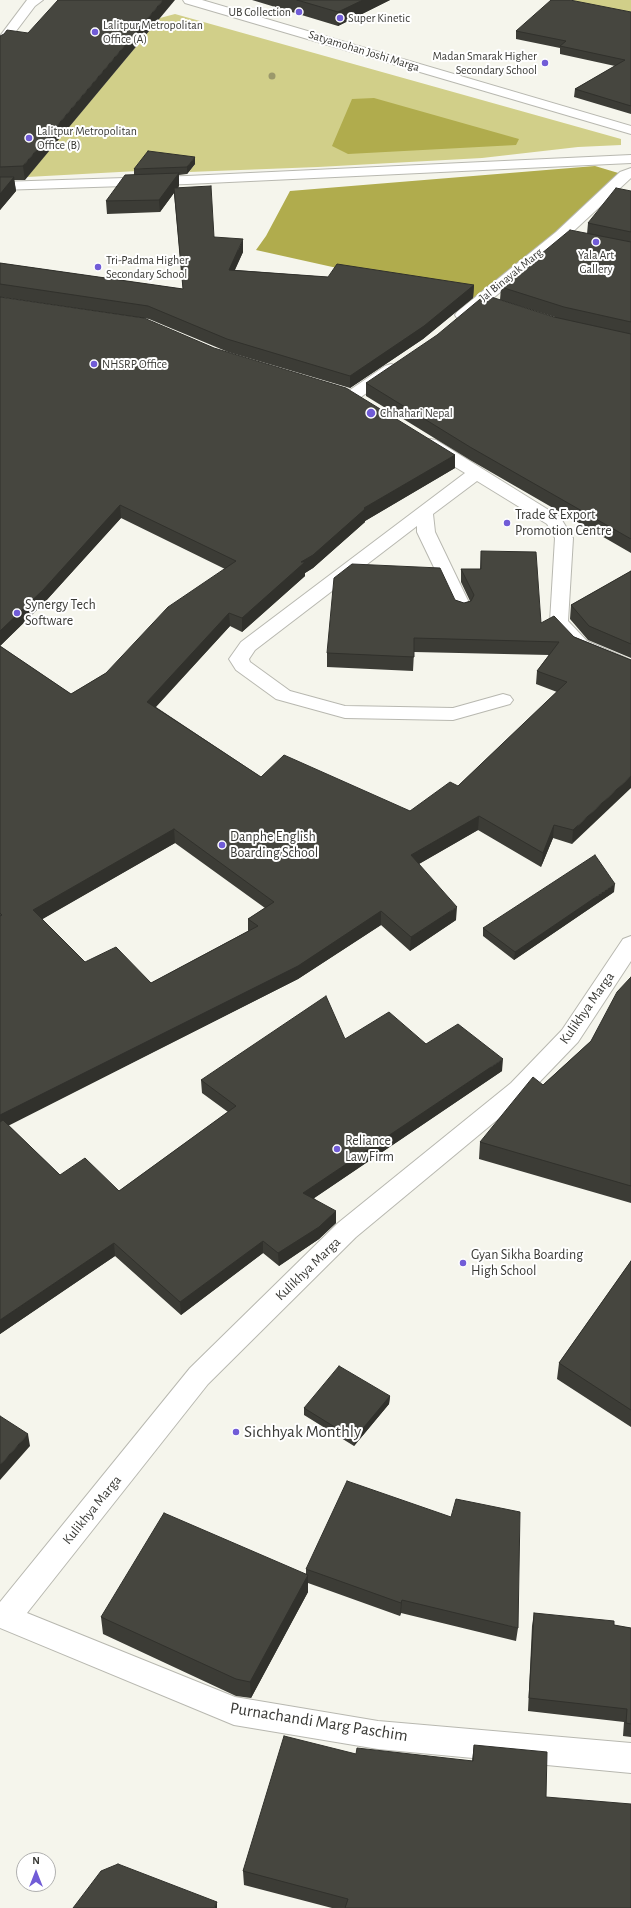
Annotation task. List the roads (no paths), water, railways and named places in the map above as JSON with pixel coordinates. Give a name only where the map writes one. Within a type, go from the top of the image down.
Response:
[{"type":"street","name":"Satyamohan Joshi Marga","points":[[189,0],[631,130]]},
{"type":"street","points":[[0,186],[187,180],[631,160]]},
{"type":"street","name":"Jal Binayak Marg","points":[[453,324],[488,302],[625,175],[631,172]]},
{"type":"street","points":[[316,385],[359,400],[404,360]]},
{"type":"street","points":[[418,436],[554,521],[564,538],[559,622],[580,645],[631,667]]},
{"type":"street","points":[[477,473],[248,646],[239,659],[243,666],[283,695],[345,712],[453,714],[503,700]]},
{"type":"street","points":[[424,512],[426,532],[463,609]]},
{"type":"street","name":"Kulikhya Marga","points":[[3,1616],[199,1376],[348,1230],[519,1089],[570,1036],[631,944]]},
{"type":"street","name":"Purnachandi Marg Paschim","points":[[3,1616],[234,1711],[378,1735],[631,1758]]},
{"type":"lane","points":[[0,44],[31,3],[37,0]]},
{"type":"lane","points":[[561,235],[576,238]]},
{"type":"place","name":"UB Collection","points":[[299,12]]},
{"type":"place","name":"Super Kinetic","points":[[340,18]]},
{"type":"place","name":"Lalitpur Metropolitan Office (A)","points":[[95,32]]},
{"type":"place","name":"Madan Smarak Higher Secondary School","points":[[545,63]]},
{"type":"place","name":"Lalitpur Metropolitan Office (B)","points":[[29,138]]},
{"type":"place","name":"Yala Art Gallery","points":[[596,242]]},
{"type":"place","name":"Tri-Padma Higher Secondary School","points":[[98,267]]},
{"type":"place","name":"NHSRP Office","points":[[94,364]]},
{"type":"place","name":"Chhahari Nepal","points":[[371,413]]},
{"type":"place","name":"Trade & Export Promotion Centre","points":[[507,523]]},
{"type":"place","name":"Synergy Tech Software","points":[[17,613]]},
{"type":"place","name":"Danphe English Boarding School","points":[[222,845]]},
{"type":"place","name":"Reliance Law Firm","points":[[337,1149]]},
{"type":"place","name":"Gyan Sikha Boarding High School","points":[[463,1263]]},
{"type":"place","name":"Sichhyak Monthly","points":[[236,1432]]}]
